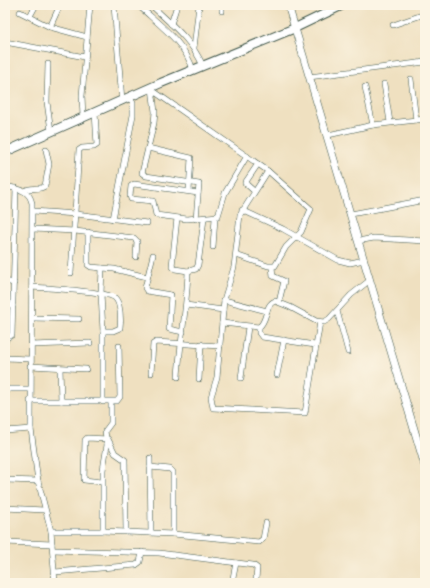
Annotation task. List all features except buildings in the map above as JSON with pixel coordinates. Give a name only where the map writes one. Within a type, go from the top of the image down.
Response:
[{"type":"main road","points":[[5,152],[126,98],[295,28],[343,5]]},
{"type":"street","points":[[30,16],[36,5]]},
{"type":"street","points":[[50,27],[60,5]]},
{"type":"street","points":[[83,117],[82,96],[90,5]]},
{"type":"street","points":[[138,5],[180,44],[187,53],[193,70]]},
{"type":"street","points":[[171,24],[177,5]]},
{"type":"street","points":[[194,48],[199,5]]},
{"type":"street","points":[[288,5],[352,214],[358,241],[423,452],[425,466]]},
{"type":"street","points":[[113,219],[133,115],[133,103],[126,98],[114,6]]},
{"type":"street","points":[[154,6],[194,48],[202,66]]},
{"type":"street","points":[[20,12],[50,27],[87,37]]},
{"type":"street","points":[[393,25],[425,14]]},
{"type":"street","points":[[5,42],[85,57]]},
{"type":"street","points":[[309,77],[425,62]]},
{"type":"street","points":[[48,64],[47,102],[51,131]]},
{"type":"street","points":[[411,79],[416,120]]},
{"type":"street","points":[[384,84],[390,122]]},
{"type":"street","points":[[365,87],[373,125]]},
{"type":"street","points":[[152,88],[155,112],[142,171],[143,175],[199,184],[196,219]]},
{"type":"street","points":[[152,88],[268,171],[311,208],[298,237],[286,247],[277,264],[272,267]]},
{"type":"street","points":[[71,273],[75,231],[79,150],[97,145],[95,112]]},
{"type":"street","points":[[328,134],[390,122],[425,119]]},
{"type":"street","points":[[148,148],[191,158],[189,191]]},
{"type":"street","points":[[24,191],[28,188],[41,188],[45,186],[48,164],[46,150]]},
{"type":"street","points":[[198,193],[134,184],[131,186],[130,198],[153,201],[156,215],[196,219],[215,218],[220,214],[225,193],[247,156]]},
{"type":"street","points":[[254,191],[246,183],[258,164]]},
{"type":"street","points":[[268,171],[242,210],[238,223],[236,255],[224,300],[217,377],[211,397],[213,408],[302,413],[306,410],[320,322]]},
{"type":"street","points":[[5,186],[24,191],[31,199],[33,211],[30,359],[31,429],[38,481],[44,510],[51,531],[55,583]]},
{"type":"street","points":[[5,343],[6,338],[12,334],[16,188]]},
{"type":"street","points":[[352,214],[425,200]]},
{"type":"street","points":[[242,210],[345,262],[364,260]]},
{"type":"street","points":[[33,211],[76,214],[147,223]]},
{"type":"street","points":[[177,218],[172,266],[175,269],[188,271],[196,269],[198,265],[204,218]]},
{"type":"street","points":[[213,247],[215,218]]},
{"type":"street","points":[[33,229],[88,232],[134,238],[137,241],[136,258]]},
{"type":"street","points":[[88,232],[88,265],[102,268],[114,268],[147,277]]},
{"type":"street","points":[[358,241],[374,238],[425,241]]},
{"type":"street","points":[[153,255],[145,290],[172,295],[169,329],[183,332]]},
{"type":"street","points":[[236,255],[272,267]]},
{"type":"street","points":[[272,267],[274,270],[273,275],[284,281],[279,302]]},
{"type":"street","points":[[102,268],[101,294],[104,331],[103,402]]},
{"type":"street","points":[[178,377],[180,342],[183,332],[188,271]]},
{"type":"street","points":[[222,323],[259,327],[263,324],[267,311],[272,302],[279,302],[320,322],[329,319],[351,295],[370,280]]},
{"type":"street","points":[[5,281],[14,282]]},
{"type":"street","points":[[32,287],[101,294],[116,299],[121,324],[120,328],[116,331],[104,331]]},
{"type":"street","points":[[224,300],[267,311]]},
{"type":"street","points":[[5,305],[13,306]]},
{"type":"street","points":[[186,305],[223,310]]},
{"type":"street","points":[[337,310],[348,352]]},
{"type":"street","points":[[32,318],[80,319]]},
{"type":"street","points":[[240,378],[248,327]]},
{"type":"street","points":[[259,327],[259,333],[262,336],[316,345]]},
{"type":"street","points":[[277,375],[284,340]]},
{"type":"street","points":[[151,373],[154,343],[180,342],[220,346]]},
{"type":"street","points":[[31,345],[90,343]]},
{"type":"street","points":[[199,379],[201,344]]},
{"type":"street","points":[[30,401],[117,401],[120,397],[119,346]]},
{"type":"street","points":[[5,358],[30,359]]},
{"type":"street","points":[[30,366],[86,369]]},
{"type":"street","points":[[60,368],[61,401]]},
{"type":"street","points":[[5,392],[8,389],[30,389]]},
{"type":"street","points":[[102,531],[102,482],[107,445],[106,429],[110,425],[112,419],[111,402]]},
{"type":"street","points":[[5,431],[31,429]]},
{"type":"street","points":[[102,482],[84,480],[85,440],[87,438],[106,438]]},
{"type":"street","points":[[106,438],[115,453],[126,463],[126,532]]},
{"type":"street","points":[[150,458],[151,533]]},
{"type":"street","points":[[150,467],[170,469],[173,472],[173,534]]},
{"type":"street","points":[[5,480],[38,481]]},
{"type":"street","points":[[5,508],[44,510]]},
{"type":"street","points":[[51,531],[102,531],[173,534],[259,542],[263,539],[266,523]]},
{"type":"street","points":[[5,542],[52,547],[142,552],[256,566],[256,579],[258,583]]},
{"type":"street","points":[[55,572],[136,565],[140,562],[142,552]]},
{"type":"street","points":[[232,583],[236,563]]}]
